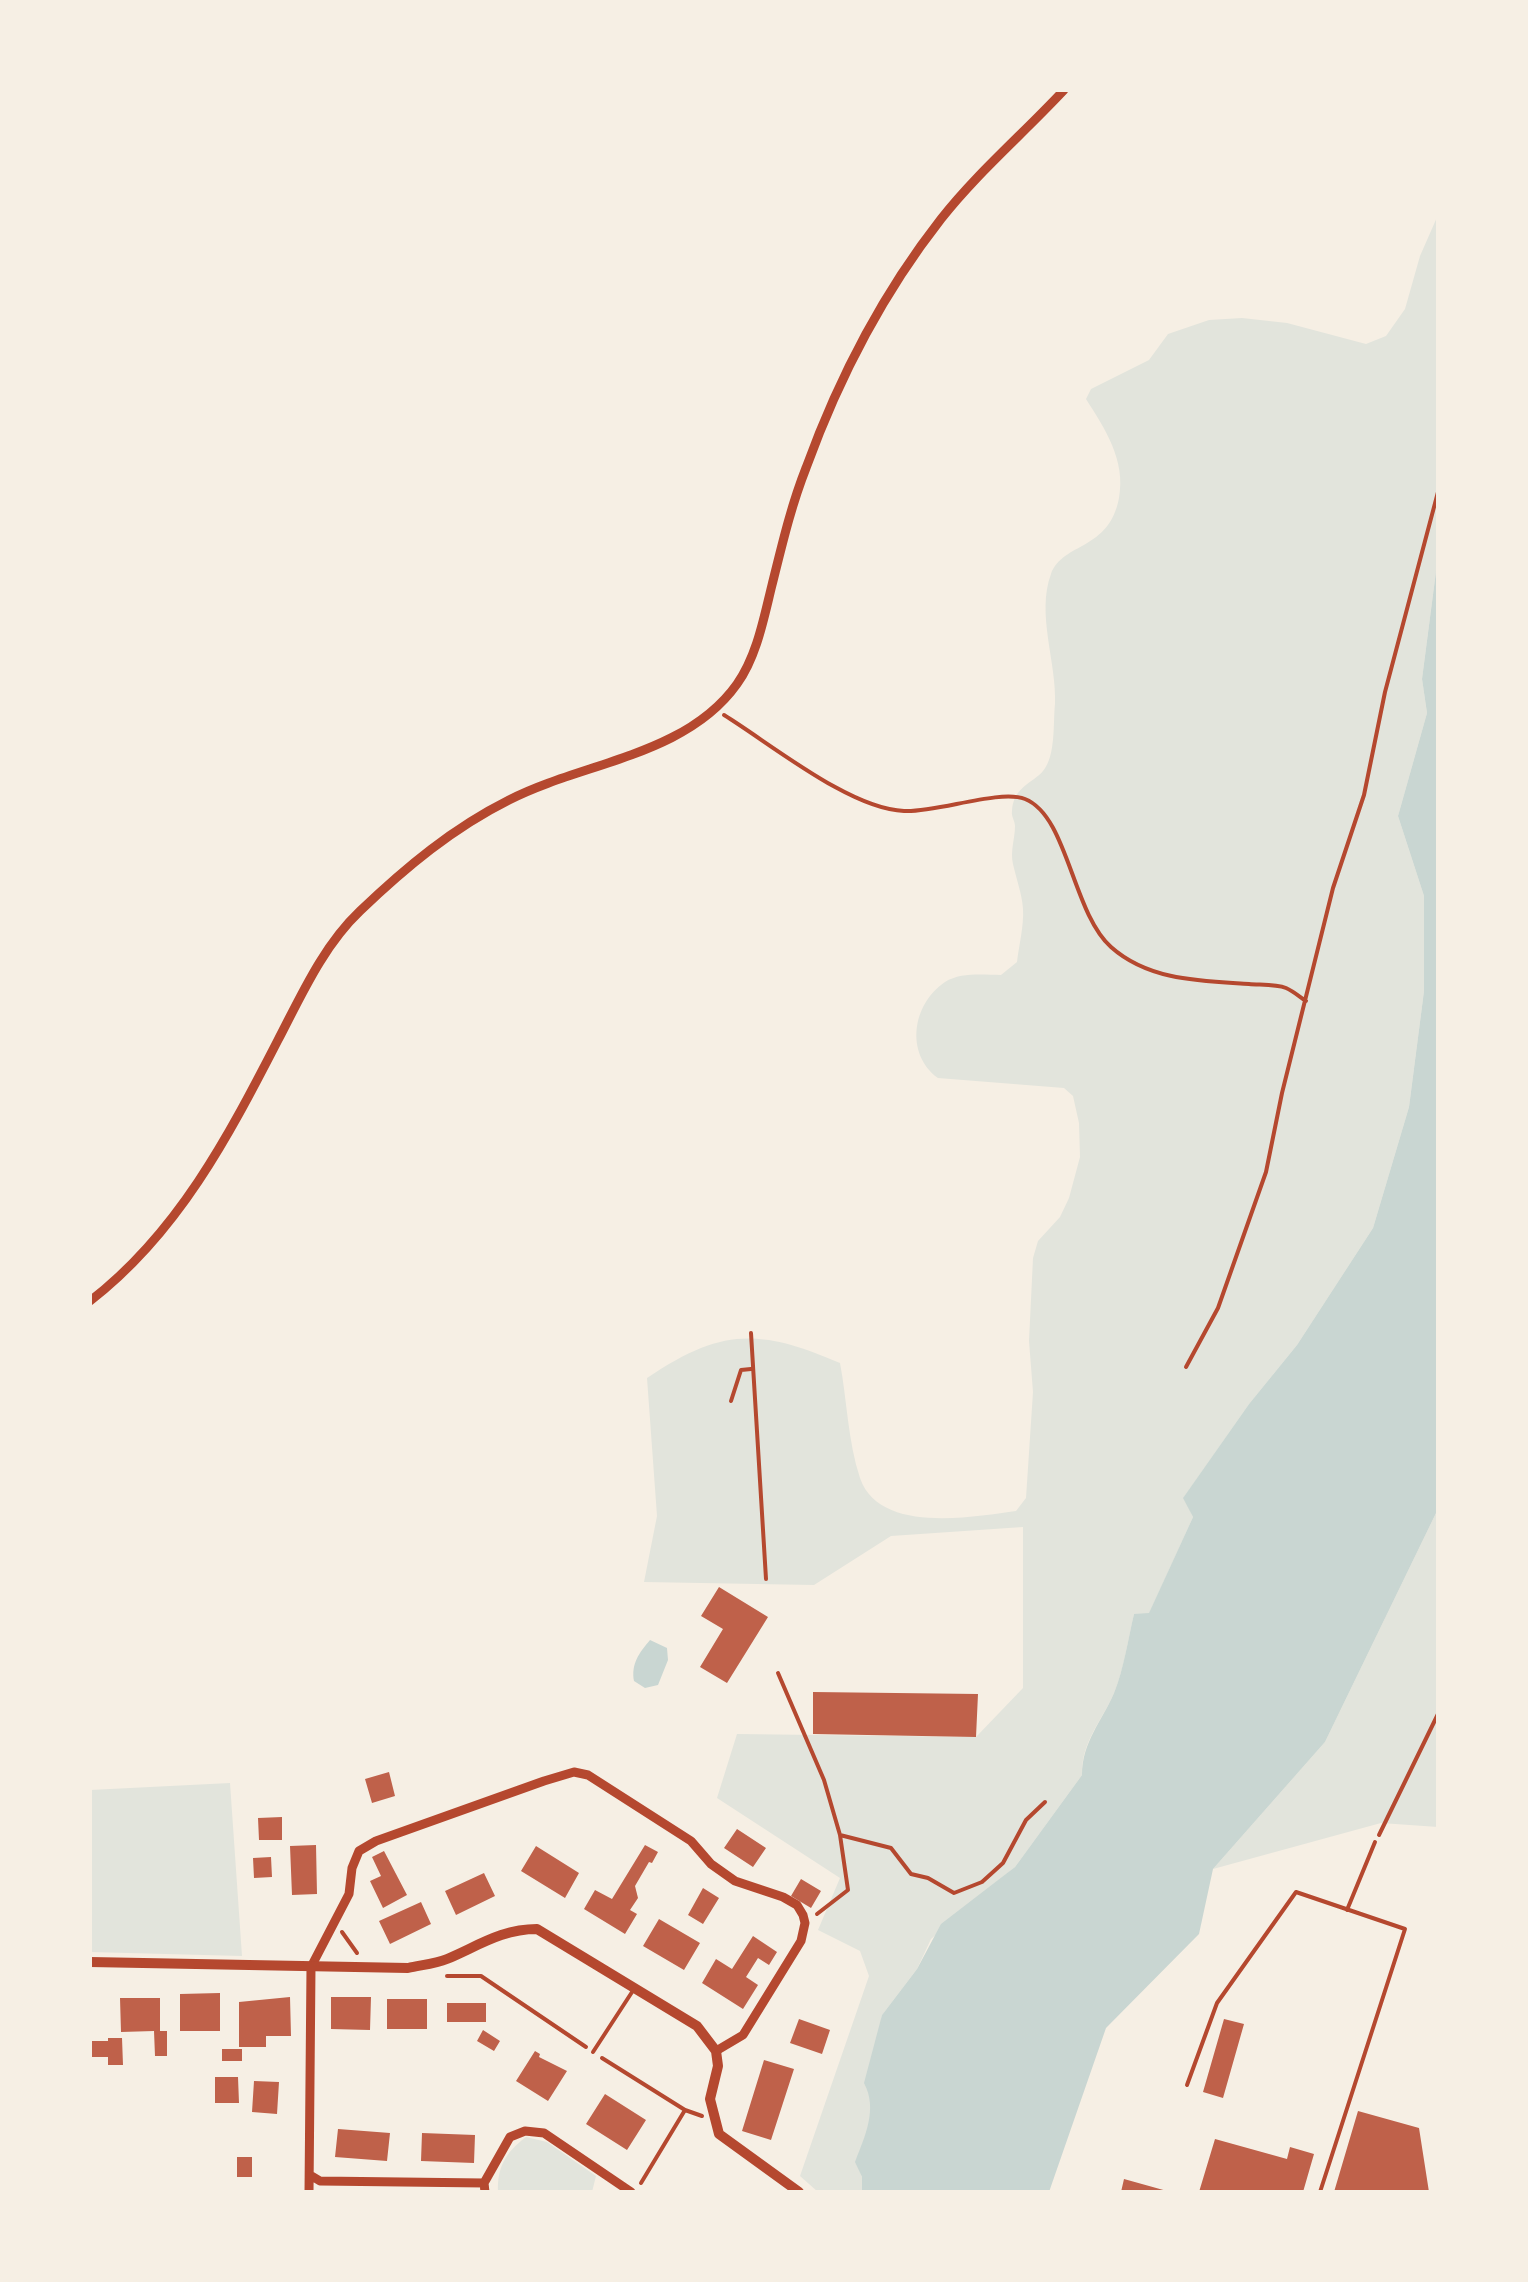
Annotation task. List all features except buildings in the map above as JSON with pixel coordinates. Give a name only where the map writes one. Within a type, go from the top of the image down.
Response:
[{"type":"street","points":[[90,1301],[128,1270],[180,1210],[220,1151],[318,964],[356,915],[412,863],[477,818],[540,786],[682,733],[715,709],[739,682],[754,648],[806,466],[856,353],[890,292],[944,215],[1064,90]]},
{"type":"street","points":[[309,2192],[311,1966],[349,1894],[359,1851],[390,1836],[574,1772],[588,1775],[691,1840],[711,1864],[735,1881],[783,1897],[797,1906],[806,1922],[801,1941],[743,2035],[716,2051]]},
{"type":"street","points":[[90,1962],[408,1968],[443,1961],[517,1929],[537,1929],[697,2026],[716,2051],[718,2066],[710,2099],[720,2134],[799,2192]]},
{"type":"street","points":[[310,2175],[320,2181],[484,2188],[510,2137],[524,2130],[544,2134],[633,2192]]},
{"type":"lane","points":[[1347,1910],[1375,1842]]},
{"type":"lane","points":[[1187,2085],[1217,2004],[1296,1892],[1404,1930],[1320,2192]]},
{"type":"lane","points":[[593,2052],[634,1990]]},
{"type":"path","points":[[1186,1367],[1218,1308],[1266,1172],[1334,888],[1364,796],[1385,692],[1438,492]]},
{"type":"path","points":[[715,709],[852,796],[876,807],[905,811],[947,808],[994,798],[1025,798],[1046,816],[1061,843],[1081,904],[1096,930],[1134,964],[1161,974],[1284,987],[1306,1001]]},
{"type":"path","points":[[751,1333],[766,1579]]},
{"type":"path","points":[[731,1401],[741,1370],[751,1369]]},
{"type":"path","points":[[778,1673],[824,1780],[840,1835],[848,1890],[806,1922]]},
{"type":"path","points":[[1375,1842],[1438,1714]]},
{"type":"path","points":[[840,1835],[891,1848],[911,1874],[928,1878],[954,1893],[982,1882],[1002,1864],[1026,1820],[1045,1802]]},
{"type":"path","points":[[332,1930],[344,1933],[356,1948],[356,1967]]},
{"type":"path","points":[[408,1968],[432,1976],[482,1976],[685,2110],[633,2192]]},
{"type":"shaded area","points":[[1438,215],[1438,556],[1422,679],[1427,713],[1398,816],[1424,896],[1424,991],[1409,1107],[1373,1228],[1297,1345],[1249,1404],[1184,1497],[1193,1517],[1149,1614],[1134,1614],[1117,1684],[1089,1742],[1082,1775],[1015,1867],[931,1939],[917,1969],[882,2015],[869,2126],[856,2162],[862,2192],[818,2192],[800,2176],[869,1976],[860,1951],[818,1930],[840,1878],[717,1798],[737,1734],[976,1737],[1023,1688],[1023,1527],[891,1536],[814,1585],[644,1582],[657,1516],[647,1378],[719,1342],[763,1339],[786,1344],[840,1363],[860,1478],[870,1496],[886,1508],[906,1515],[952,1518],[1016,1511],[1026,1498],[1033,1392],[1029,1341],[1033,1258],[1038,1241],[1060,1217],[1069,1198],[1080,1157],[1073,1096],[1064,1088],[938,1078],[921,1056],[917,1029],[925,1003],[945,982],[965,975],[1001,975],[1017,962],[1023,909],[1012,859],[1013,803],[1047,765],[1053,739],[1055,688],[1046,622],[1047,589],[1057,564],[1106,528],[1119,498],[1117,458],[1086,399],[1091,389],[1149,360],[1168,334],[1209,320],[1242,318],[1287,323],[1366,344],[1386,336],[1405,309],[1420,256]]},
{"type":"shaded area","points":[[1438,556],[1438,1509],[1325,1742],[1213,1869],[1199,1934],[1106,2028],[1049,2192],[862,2192],[862,2177],[855,2162],[868,2122],[870,2103],[864,2083],[882,2015],[917,1969],[941,1924],[1015,1867],[1082,1775],[1089,1742],[1117,1683],[1134,1614],[1149,1613],[1193,1517],[1183,1498],[1249,1404],[1297,1345],[1373,1228],[1409,1107],[1424,991],[1424,896],[1398,816],[1427,713],[1422,679]]},
{"type":"shaded area","points":[[1438,1509],[1438,1827],[1381,1823],[1213,1869],[1325,1742]]},
{"type":"shaded area","points":[[650,1640],[667,1648],[668,1660],[658,1685],[645,1688],[634,1681],[634,1669]]},
{"type":"shaded area","points":[[230,1783],[242,1956],[90,1952],[90,1790]]},
{"type":"shaded area","points":[[526,2137],[547,2142],[596,2176],[592,2192],[498,2192],[504,2161]]}]
